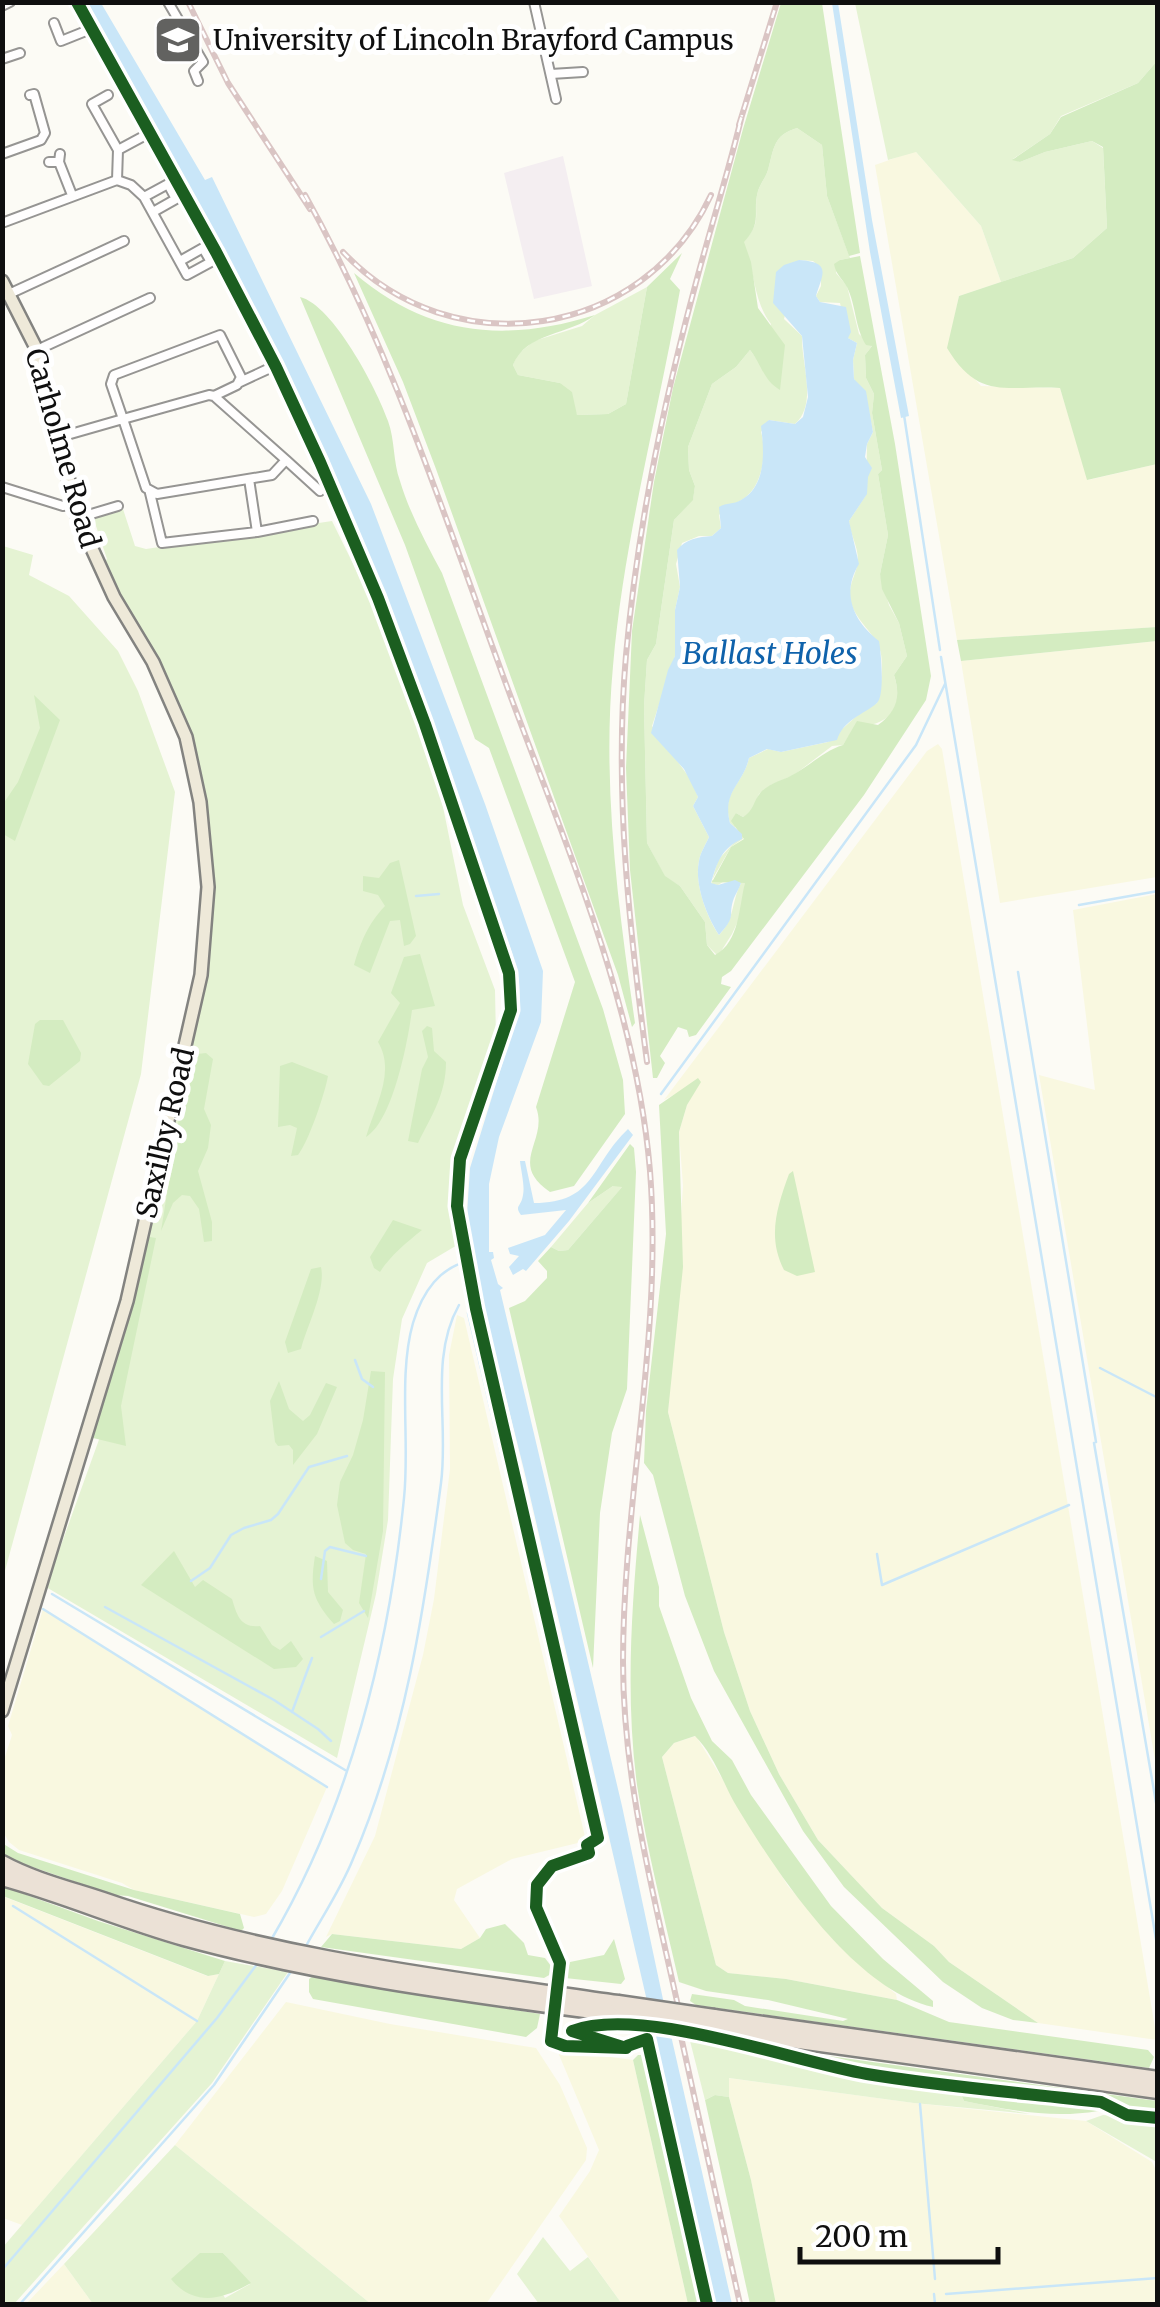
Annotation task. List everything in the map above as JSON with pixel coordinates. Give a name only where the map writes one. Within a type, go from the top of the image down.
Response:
[{"type":"highway","points":[[2,1863],[237,1946]]},
{"type":"highway","points":[[2,1878],[120,1919],[321,1964],[1158,2092]]},
{"type":"highway","points":[[714,2023],[1158,2079]]},
{"type":"main road","name":"Carholme Road","points":[[2,281],[37,350],[74,505],[96,562]]},
{"type":"main road","name":"Saxilby Road","points":[[2,1710],[118,1337],[197,992],[207,929],[207,864],[192,756],[167,691],[96,562]]},
{"type":"street","points":[[2,6],[10,2]]},
{"type":"street","points":[[77,2],[111,67]]},
{"type":"street","points":[[168,2],[203,62],[194,71],[198,81]]},
{"type":"street","points":[[534,2],[556,100]]},
{"type":"street","points":[[54,24],[60,41],[91,29]]},
{"type":"street","points":[[2,59],[20,53]]},
{"type":"street","points":[[551,74],[583,72]]},
{"type":"street","points":[[2,154],[41,140],[46,133],[34,94],[30,95]]},
{"type":"street","points":[[82,110],[108,94]]},
{"type":"street","points":[[92,104],[118,150],[117,180]]},
{"type":"street","points":[[118,150],[144,136]]},
{"type":"street","points":[[56,159],[72,195]]},
{"type":"street","points":[[2,223],[117,180],[131,185],[144,197],[180,261]]},
{"type":"street","points":[[144,197],[168,184],[176,199],[153,212]]},
{"type":"street","points":[[9,294],[124,241]]},
{"type":"street","points":[[37,350],[150,298]]},
{"type":"street","points":[[240,382],[220,335],[114,375],[111,384],[150,493],[160,539],[165,544],[313,520]]},
{"type":"street","points":[[214,396],[268,370]]},
{"type":"street","points":[[60,437],[209,394],[320,491]]},
{"type":"street","points":[[150,493],[272,475],[286,460]]},
{"type":"street","points":[[249,479],[257,532]]},
{"type":"street","points":[[2,488],[63,506],[74,505]]},
{"type":"street","points":[[78,518],[118,506]]},
{"type":"shaded area","points":[[563,156],[592,286],[534,299],[504,173]]},
{"type":"green space","points":[[781,3],[822,3],[860,253],[849,256],[827,196],[822,145],[797,128],[783,135],[759,188],[755,223],[744,242],[758,308],[785,345],[780,390],[766,377],[750,350],[736,367],[712,384],[688,447],[689,470],[695,486],[693,500],[674,520],[656,644],[647,660],[647,843],[665,876],[680,886],[705,922],[707,945],[715,955],[734,932],[745,883],[712,882],[731,847],[744,839],[731,821],[736,813],[743,817],[765,789],[843,745],[857,721],[878,725],[884,720],[896,703],[894,675],[907,656],[880,574],[888,535],[878,474],[882,470],[872,413],[874,394],[866,378],[865,355],[872,346],[862,338],[850,294],[834,264],[860,256],[895,444],[931,676],[926,700],[864,795],[731,971],[722,977],[721,984],[731,987],[696,1035],[689,1037],[687,1030],[678,1027],[660,1056],[665,1063],[657,1078],[653,1078],[630,870],[626,768],[632,631],[654,482],[673,388]]},
{"type":"green space","points":[[855,3],[1157,3],[1157,61],[1138,83],[1061,116],[1050,134],[1013,159],[1020,162],[1092,141],[1103,148],[1107,228],[1073,258],[1001,282],[981,226],[916,152],[888,160]]},
{"type":"green space","points":[[1157,61],[1157,464],[1087,480],[1060,388],[1009,388],[982,383],[959,365],[947,348],[959,296],[1073,258],[1107,228],[1103,147],[1092,141],[1020,162],[1012,160],[1050,134],[1061,117],[1138,83]]},
{"type":"green space","points":[[797,128],[822,145],[827,196],[850,258],[840,260],[836,273],[847,286],[859,334],[872,346],[865,355],[866,378],[874,394],[872,413],[882,470],[878,474],[888,535],[880,574],[907,656],[894,675],[897,698],[891,714],[877,723],[854,728],[843,745],[832,746],[794,775],[771,785],[759,794],[751,813],[743,817],[736,813],[737,829],[730,823],[728,803],[749,758],[768,749],[781,752],[828,742],[862,711],[877,703],[882,676],[880,650],[850,598],[858,560],[849,521],[866,495],[867,444],[873,432],[854,379],[857,343],[848,338],[840,303],[820,302],[816,296],[821,286],[821,268],[813,261],[799,260],[784,319],[802,336],[806,406],[795,424],[769,420],[761,432],[763,457],[757,483],[747,496],[719,515],[721,528],[712,536],[682,543],[676,564],[680,587],[675,610],[675,656],[652,726],[691,780],[698,797],[693,806],[709,837],[700,858],[698,879],[706,910],[719,935],[730,917],[741,883],[737,881],[745,883],[743,910],[718,956],[707,945],[705,922],[680,886],[665,877],[647,843],[647,660],[656,644],[674,520],[693,499],[695,486],[689,470],[688,447],[712,384],[736,367],[750,350],[759,362],[771,324],[761,305],[743,242],[755,223],[758,191],[776,144]]},
{"type":"green space","points":[[915,151],[981,226],[1001,282],[959,296],[948,348],[981,386],[1060,388],[1088,480],[1157,464],[1157,627],[957,640],[875,165]]},
{"type":"green space","points":[[682,253],[670,279],[680,290],[625,571],[610,711],[614,845],[635,1023],[632,1027],[618,975],[436,469],[403,382],[354,273],[410,310],[468,328],[530,329],[595,315],[528,346],[513,365],[518,375],[560,383],[572,392],[577,415],[608,414],[626,404],[647,287]]},
{"type":"green space","points":[[647,287],[626,404],[608,414],[577,415],[560,383],[518,375],[513,365],[517,355],[534,341],[582,326]]},
{"type":"green space","points":[[300,297],[313,303],[339,331],[382,407],[404,493],[442,573],[603,1009],[623,1080],[625,1114],[574,1186],[550,1192],[538,1181],[530,1161],[538,1131],[536,1107],[575,982],[489,748],[475,739],[405,545]]},
{"type":"green space","points":[[123,509],[135,546],[146,549],[332,521],[422,704],[463,905],[495,990],[496,1039],[452,1187],[459,1244],[427,1263],[402,1319],[393,1379],[388,1520],[376,1594],[337,1758],[46,1587],[101,1434],[210,925],[191,741],[161,667],[102,565],[107,559],[93,517]]},
{"type":"green space","points":[[3,546],[33,555],[29,575],[69,596],[118,651],[138,691],[175,792],[141,1074],[3,1578]]},
{"type":"green space","points":[[1157,627],[1157,641],[961,661],[957,640]]},
{"type":"green space","points":[[1157,641],[1157,877],[1000,903],[961,661]]},
{"type":"green space","points":[[34,695],[60,720],[15,841],[3,834],[3,804],[18,782],[40,728]]},
{"type":"green space","points":[[938,744],[942,749],[1157,2040],[1038,2023],[949,1962],[934,1946],[882,1908],[818,1840],[779,1774],[750,1711],[724,1632],[668,1412],[683,1186],[679,1132],[687,1105],[700,1082],[664,1100],[927,751]]},
{"type":"green space","points":[[741,835],[744,838],[731,847],[712,879],[718,860]]},
{"type":"green space","points":[[399,860],[416,936],[404,946],[400,920],[390,921],[370,973],[354,965],[366,933],[385,906],[378,895],[363,891],[363,876],[379,878],[390,863]]},
{"type":"green space","points":[[1158,894],[1157,1772],[1039,1075],[1095,1090],[1073,910]]},
{"type":"green space","points":[[420,954],[435,1006],[412,1010],[391,1098],[376,1128],[366,1137],[384,1077],[383,1053],[378,1042],[400,1003],[391,993],[404,957]]},
{"type":"green space","points":[[40,1020],[63,1020],[81,1053],[80,1061],[49,1086],[43,1085],[28,1064],[35,1024]]},
{"type":"green space","points":[[427,1026],[432,1028],[434,1051],[446,1062],[444,1084],[418,1143],[408,1141],[422,1069],[428,1057],[422,1031]]},
{"type":"green space","points":[[206,1053],[213,1059],[204,1109],[211,1125],[208,1148],[198,1171],[212,1222],[212,1241],[204,1242],[199,1209],[190,1196],[182,1195],[173,1203],[161,1231],[189,1055]]},
{"type":"green space","points":[[292,1062],[328,1076],[307,1139],[298,1155],[291,1156],[297,1128],[278,1127],[280,1066]]},
{"type":"green space","points":[[698,1078],[701,1082],[687,1105],[679,1132],[683,1267],[668,1412],[724,1632],[750,1711],[779,1774],[818,1840],[882,1908],[934,1946],[949,1962],[1038,2023],[1013,2020],[982,2008],[943,1982],[844,1887],[803,1831],[714,1671],[685,1596],[653,1475],[644,1463],[666,1234],[659,1105]]},
{"type":"green space","points":[[630,1144],[634,1148],[636,1172],[627,1389],[612,1433],[600,1513],[593,1668],[509,1308],[525,1301],[547,1278],[547,1271],[538,1261],[551,1247],[568,1250],[622,1187],[613,1186],[588,1203]]},
{"type":"green space","points":[[793,1171],[815,1272],[797,1276],[784,1270],[775,1234],[781,1198]]},
{"type":"green space","points":[[613,1186],[623,1186],[568,1250],[551,1247],[588,1203]]},
{"type":"green space","points":[[393,1220],[422,1230],[380,1272],[370,1257]]},
{"type":"green space","points":[[144,1236],[156,1238],[121,1406],[126,1446],[89,1437]]},
{"type":"green space","points":[[321,1267],[318,1297],[301,1349],[288,1353],[285,1342],[311,1269]]},
{"type":"green space","points":[[457,1315],[464,1318],[586,1841],[512,1859],[457,1889],[454,1900],[480,1938],[461,1949],[332,1934],[326,1937],[375,1836],[423,1655],[450,1469],[449,1355]]},
{"type":"green space","points":[[371,1371],[385,1372],[383,1531],[368,1618],[359,1603],[366,1554],[345,1543],[337,1505],[340,1482],[363,1420]]},
{"type":"green space","points":[[279,1381],[289,1409],[303,1421],[326,1383],[337,1387],[317,1434],[293,1465],[293,1450],[275,1442],[270,1401]]},
{"type":"green space","points":[[640,1515],[659,1587],[659,1606],[691,1698],[712,1741],[732,1760],[751,1795],[831,1906],[883,1959],[933,2001],[933,2007],[903,1996],[874,1977],[818,1923],[771,1860],[695,1736],[674,1743],[662,1757],[716,1965],[728,1973],[786,1979],[897,2000],[949,2022],[1148,2050],[1154,2057],[1149,2068],[696,2005],[690,2001],[692,1994],[734,2000],[745,2006],[848,2019],[768,2000],[706,1991],[679,1982],[646,1834],[633,1751],[631,1650]]},
{"type":"green space","points":[[174,1551],[195,1587],[203,1580],[232,1599],[240,1619],[248,1625],[260,1626],[280,1650],[291,1641],[303,1659],[296,1667],[274,1669],[141,1585]]},
{"type":"green space","points":[[315,1556],[327,1561],[328,1592],[343,1610],[340,1621],[334,1624],[314,1593]]},
{"type":"green space","points":[[43,1609],[327,1787],[282,1891],[266,1914],[254,1917],[134,1890],[19,1850],[9,1842],[3,1832],[3,1763],[12,1735],[8,1726]]},
{"type":"green space","points":[[696,1736],[788,1886],[850,1956],[896,1994],[897,2000],[786,1979],[728,1973],[716,1965],[662,1757],[674,1743]]},
{"type":"green space","points":[[2,1843],[18,1853],[134,1890],[240,1914],[244,1928],[241,1931],[114,1895],[15,1861],[3,1853]]},
{"type":"green space","points":[[2,1886],[225,1961],[219,1974],[208,1976],[3,1896]]},
{"type":"green space","points":[[2,1896],[207,1976],[219,1974],[197,2021],[22,2225],[3,2218]]},
{"type":"green space","points":[[505,1924],[524,1943],[528,1955],[545,1958],[551,1974],[544,1978],[321,1947],[332,1934],[461,1949],[480,1938],[486,1929]]},
{"type":"green space","points":[[614,1939],[625,1979],[621,1984],[565,1978],[570,1962],[604,1955]]},
{"type":"green space","points":[[225,1961],[288,1972],[212,2083],[14,2304],[3,2304],[3,2247],[197,2021]]},
{"type":"green space","points":[[312,1977],[540,2014],[537,2028],[526,2037],[313,1999],[309,1992]]},
{"type":"green space","points":[[286,2002],[536,2048],[560,2085],[587,2148],[586,2160],[486,2304],[371,2304],[175,2145]]},
{"type":"green space","points":[[689,2037],[862,2076],[959,2090],[964,2101],[1030,2114],[729,2078],[729,2097],[715,2095],[705,2100]]},
{"type":"green space","points":[[557,2050],[633,2060],[688,2304],[622,2304],[559,2216],[590,2171],[599,2150]]},
{"type":"green space","points":[[785,2050],[1157,2101],[1157,2115],[1128,2114],[1100,2099],[868,2072]]},
{"type":"green space","points":[[638,2055],[647,2055],[701,2304],[688,2304],[633,2060]]},
{"type":"green space","points":[[728,2078],[1086,2121],[1152,2162],[1157,2172],[1157,2304],[776,2304]]},
{"type":"green space","points":[[959,2090],[1099,2107],[1098,2111],[1081,2113],[1031,2112],[964,2101]]},
{"type":"green space","points":[[715,2095],[729,2097],[751,2180],[776,2304],[750,2304],[705,2100]]},
{"type":"green space","points":[[1103,2115],[1157,2119],[1155,2161],[1086,2121]]},
{"type":"green space","points":[[175,2145],[371,2304],[93,2304],[64,2264]],"holes":[[[200,2253],[223,2253],[250,2284],[225,2298]]]},
{"type":"green space","points":[[543,2237],[570,2271],[588,2257],[622,2304],[539,2304],[517,2274]]},
{"type":"green space","points":[[200,2253],[223,2253],[251,2283],[219,2297],[189,2294],[171,2279]]},
{"type":"green space","points":[[64,2264],[93,2304],[26,2304]]},
{"type":"water","points":[[80,3],[101,3],[205,180],[212,177],[371,504],[485,804],[543,971],[541,1022],[499,1137],[489,1184],[489,1252],[493,1252],[491,1260],[498,1284],[503,1288],[500,1290],[622,1806],[664,2004],[647,2001],[469,1250],[470,1168],[520,1006],[512,953],[363,545],[244,290]]},
{"type":"water","points":[[832,3],[838,3],[872,220],[909,416],[901,418],[870,252]]},
{"type":"water","name":"Ballast Holes","points":[[799,260],[821,267],[816,296],[820,302],[846,307],[851,332],[848,338],[857,343],[854,379],[866,391],[873,432],[865,457],[872,468],[867,494],[849,521],[859,564],[851,596],[862,625],[879,641],[881,692],[877,703],[849,723],[837,740],[781,752],[767,749],[749,758],[731,795],[728,812],[730,823],[742,839],[721,856],[711,883],[741,883],[730,919],[719,935],[706,910],[698,880],[700,858],[709,837],[693,806],[698,797],[684,769],[651,733],[675,656],[675,610],[680,587],[677,550],[693,539],[712,536],[721,528],[719,507],[741,500],[756,486],[763,456],[761,426],[769,420],[795,424],[803,417],[808,397],[802,336],[773,303],[776,272]]},
{"type":"water","points":[[628,1129],[633,1135],[569,1221],[526,1271],[513,1275],[509,1267],[519,1256],[510,1254],[508,1248],[545,1235],[566,1210],[521,1215],[518,1208],[524,1187],[520,1161],[525,1161],[534,1203],[554,1201],[581,1189]]},
{"type":"water","points":[[653,2029],[670,2031],[732,2304],[715,2304]]},
{"type":"waterway","points":[[904,415],[940,650]]},
{"type":"waterway","points":[[941,657],[1158,1951]]},
{"type":"waterway","points":[[661,1094],[916,745],[945,684]]},
{"type":"waterway","points":[[1079,905],[1158,891]]},
{"type":"waterway","points":[[416,896],[439,894]]},
{"type":"waterway","points":[[1018,972],[1096,1442]]},
{"type":"waterway","points":[[271,1940],[323,1836],[376,1669],[404,1498],[406,1365],[413,1323],[434,1282],[451,1268],[472,1261]]},
{"type":"waterway","points":[[306,1946],[353,1859],[399,1721],[419,1627],[441,1483],[445,1347],[459,1305]]},
{"type":"waterway","points":[[468,1313],[591,1835]]},
{"type":"waterway","points":[[355,1360],[362,1379],[373,1387]]},
{"type":"waterway","points":[[1100,1368],[1158,1398]]},
{"type":"waterway","points":[[1094,1443],[1158,1814]]},
{"type":"waterway","points":[[191,1581],[210,1568],[231,1535],[278,1514],[309,1467],[347,1456]]},
{"type":"waterway","points":[[877,1554],[882,1585],[1069,1505]]},
{"type":"waterway","points":[[321,1579],[325,1551],[330,1547],[366,1556]]},
{"type":"waterway","points":[[52,1594],[345,1770]]},
{"type":"waterway","points":[[105,1607],[274,1700],[331,1741]]},
{"type":"waterway","points":[[43,1609],[327,1787]]},
{"type":"waterway","points":[[321,1637],[364,1611]]},
{"type":"waterway","points":[[292,1712],[312,1658]]},
{"type":"waterway","points":[[13,1906],[197,2021]]},
{"type":"waterway","points":[[2,2270],[217,2018],[257,1964]]},
{"type":"waterway","points":[[20,2304],[214,2085],[292,1970]]},
{"type":"waterway","points":[[920,2104],[935,2279]]},
{"type":"waterway","points":[[946,2294],[1158,2278]]},
{"type":"waterway","points":[[934,2294],[935,2304]]},
{"type":"railway","points":[[188,2],[228,83],[310,209]]},
{"type":"railway","points":[[739,125],[777,2]]},
{"type":"railway","points":[[647,1062],[629,909],[623,808],[626,655],[661,425],[742,115]]},
{"type":"railway","points":[[305,195],[364,313],[415,435],[573,863],[614,984],[630,1046],[650,1171],[653,1232],[647,1355],[625,1601],[624,1706],[641,1835],[678,2006]]},
{"type":"railway","points":[[343,252],[387,289],[437,312],[490,323],[543,321],[594,307],[641,281],[680,244],[711,195]]},
{"type":"railway","points":[[680,2032],[740,2304]]},
{"type":"cycle path","points":[[77,2],[216,252],[320,462],[378,598],[425,724],[509,973],[511,1010],[460,1159],[457,1206],[476,1309],[598,1838],[587,1845],[589,1853],[552,1866],[537,1885],[536,1907],[560,1963],[551,2041],[565,2046],[626,2048],[572,2031],[601,2025],[637,2025],[717,2038],[867,2074],[1101,2102],[1127,2115],[1158,2118]]},
{"type":"cycle path","points":[[627,2046],[647,2039],[707,2304]]},
{"type":"place","name":"University of Lincoln Brayford Campus","points":[[178,40]]}]
